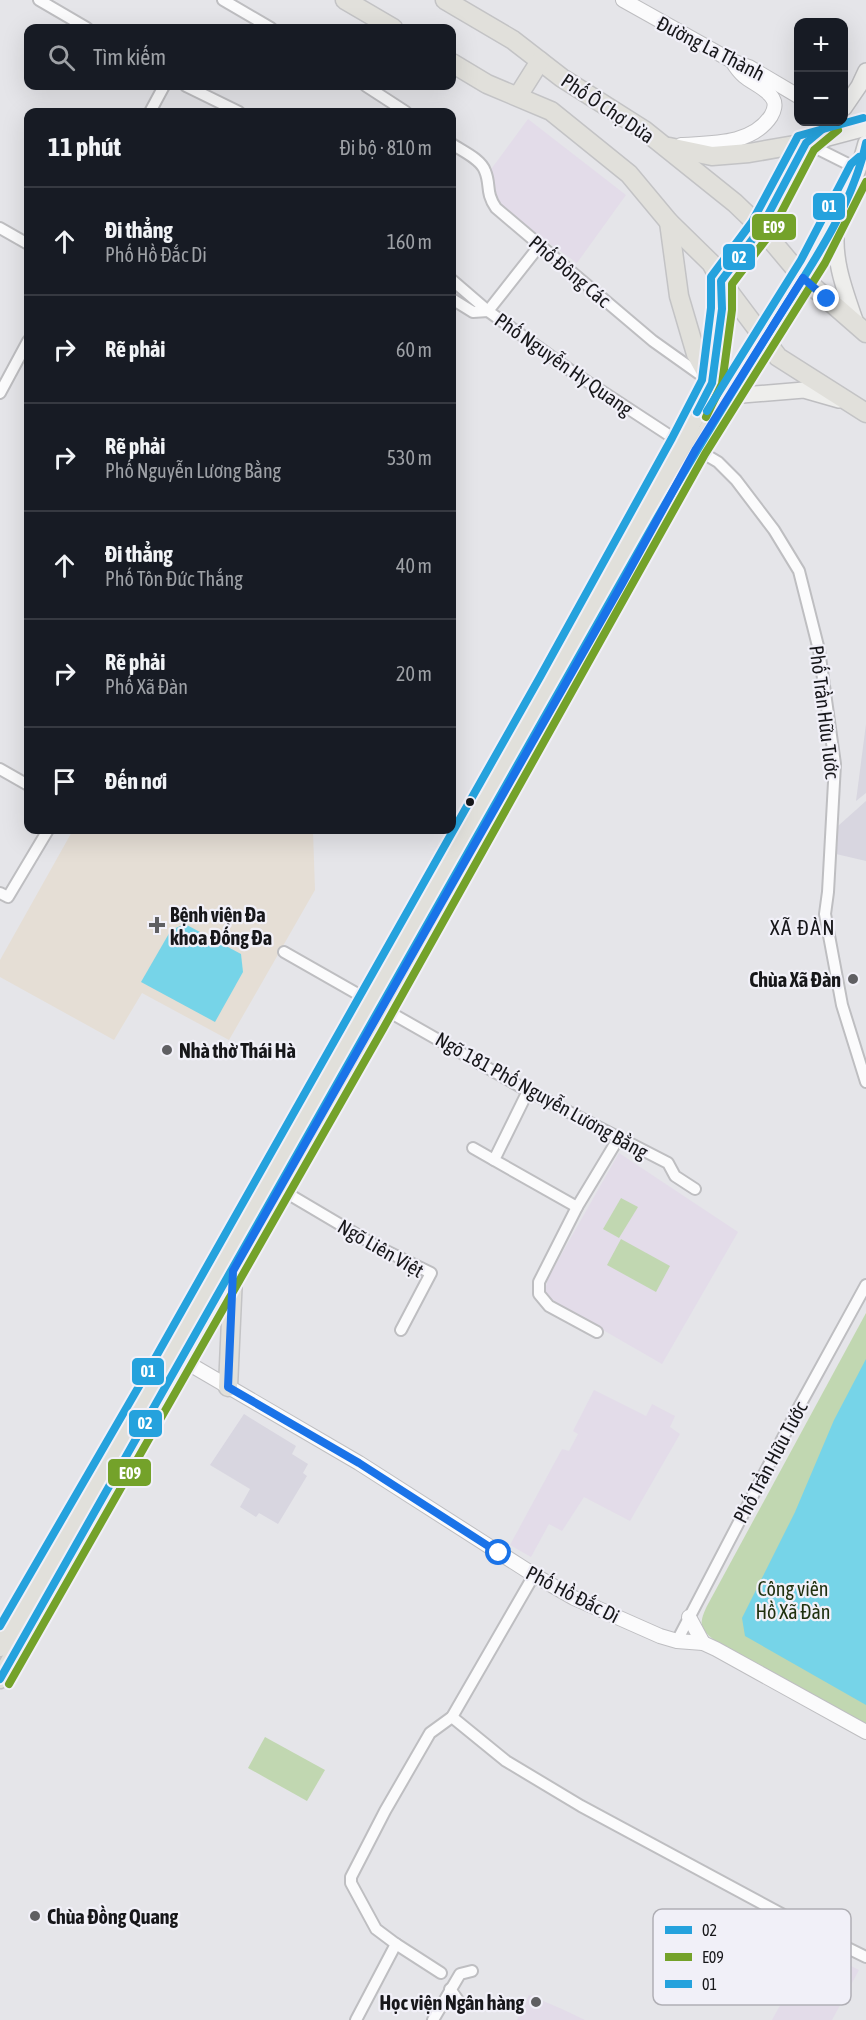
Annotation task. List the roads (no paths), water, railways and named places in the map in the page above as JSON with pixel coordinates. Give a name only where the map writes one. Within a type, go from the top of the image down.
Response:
[{"type":"main road","points":[[345,0],[386,24]]},
{"type":"main road","name":"Phố Ô Chợ Dừa","points":[[445,0],[513,40],[562,78],[644,130],[735,203],[761,228],[803,278],[861,328]]},
{"type":"main road","points":[[518,96],[540,61]]},
{"type":"main road","name":"Phố Ô Chợ Dừa","points":[[456,65],[487,84],[550,111],[629,174],[669,222],[711,263],[721,281],[778,357],[866,413]]},
{"type":"main road","points":[[848,101],[866,71]]},
{"type":"main road","points":[[848,118],[866,127]]},
{"type":"main road","points":[[0,1679],[176,1356],[226,1252],[376,1004],[689,446],[712,383],[722,309],[721,281],[761,228],[806,143],[826,126]]},
{"type":"main road","points":[[664,146],[712,156],[749,153],[806,143],[866,127]]},
{"type":"main road","points":[[689,446],[730,396],[803,278],[863,167],[866,143]]},
{"type":"main road","points":[[839,215],[835,240],[837,262],[861,328]]},
{"type":"main road","points":[[669,222],[679,296],[696,354],[712,383]]},
{"type":"main road","points":[[730,396],[804,390],[845,401]]},
{"type":"main road","points":[[0,1647],[176,1356],[233,1271],[280,1189],[376,1004]]},
{"type":"main road","points":[[228,1387],[233,1271]]},
{"type":"street","points":[[39,0],[80,24]]},
{"type":"street","points":[[222,0],[264,24]]},
{"type":"street","name":"Đường La Thành","points":[[623,0],[794,94]]},
{"type":"street","points":[[664,146],[716,143],[748,136],[766,124],[773,112],[775,102],[772,96],[742,74],[732,61]]},
{"type":"street","points":[[152,108],[162,90]]},
{"type":"street","points":[[194,90],[230,108]]},
{"type":"street","points":[[372,90],[400,108]]},
{"type":"street","points":[[806,143],[863,167]]},
{"type":"street","name":"Phố Đông Các","points":[[456,147],[481,164],[486,172],[489,198],[496,208],[653,341],[712,383]]},
{"type":"street","points":[[0,228],[24,242]]},
{"type":"street","points":[[456,301],[473,312],[488,311],[540,245]]},
{"type":"street","name":"Phố Nguyễn Hy Quang","points":[[456,283],[488,311],[574,373],[689,446]]},
{"type":"street","points":[[0,393],[24,348]]},
{"type":"street","name":"Phố Trần Hữu Tước","points":[[689,446],[718,462],[736,480],[774,530],[799,571],[819,650],[835,764],[825,914],[842,1005],[866,1082]]},
{"type":"street","points":[[0,770],[24,783]]},
{"type":"street","points":[[4,895],[45,834]]},
{"type":"street","name":"Ngõ 181 Phố Nguyễn Lương Bằng","points":[[284,952],[528,1091],[668,1163],[675,1176],[695,1189]]},
{"type":"street","points":[[494,1160],[528,1091]]},
{"type":"street","points":[[597,1332],[549,1306],[539,1294],[539,1282],[577,1207],[618,1139]]},
{"type":"street","points":[[473,1148],[577,1207]]},
{"type":"street","name":"Ngõ Liên Việt","points":[[280,1189],[378,1247],[431,1273],[401,1330]]},
{"type":"street","name":"Phố Trần Hữu Tước","points":[[677,1641],[866,1285]]},
{"type":"street","name":"Phố Hồ Đắc Di","points":[[176,1356],[408,1493],[534,1575],[579,1601],[660,1636],[677,1641],[703,1643],[866,1732]]},
{"type":"street","points":[[441,1973],[376,1929],[351,1883],[351,1877],[385,1811],[430,1733],[452,1717],[534,1575]]},
{"type":"street","points":[[689,1617],[703,1643]]},
{"type":"street","points":[[452,1717],[506,1761],[580,1806],[771,1909]]},
{"type":"street","points":[[356,2020],[396,1944]]},
{"type":"street","points":[[851,1950],[866,1957]]},
{"type":"street","points":[[434,2020],[459,1974],[472,1971]]},
{"type":"street","points":[[450,1989],[460,2003]]},
{"type":"water","points":[[185,924],[241,954],[243,972],[215,1022],[141,982],[171,930]]},
{"type":"water","name":"Công viên Hồ Xã Đàn","points":[[866,1359],[866,1705],[745,1636],[742,1618],[795,1512],[834,1420]]},
{"type":"place","name":"Bệnh viện Đa khoa Đống Đa","points":[[157,925]]},
{"type":"place","name":"Chùa Xã Đàn","points":[[853,979]]},
{"type":"place","name":"Nhà thờ Thái Hà","points":[[167,1050]]},
{"type":"place","name":"Chùa Đồng Quang","points":[[35,1916]]},
{"type":"place","name":"Học viện Ngân hàng","points":[[536,2002]]},
{"type":"district","name":"XÃ ĐÀN","points":[[803,927]]}]
